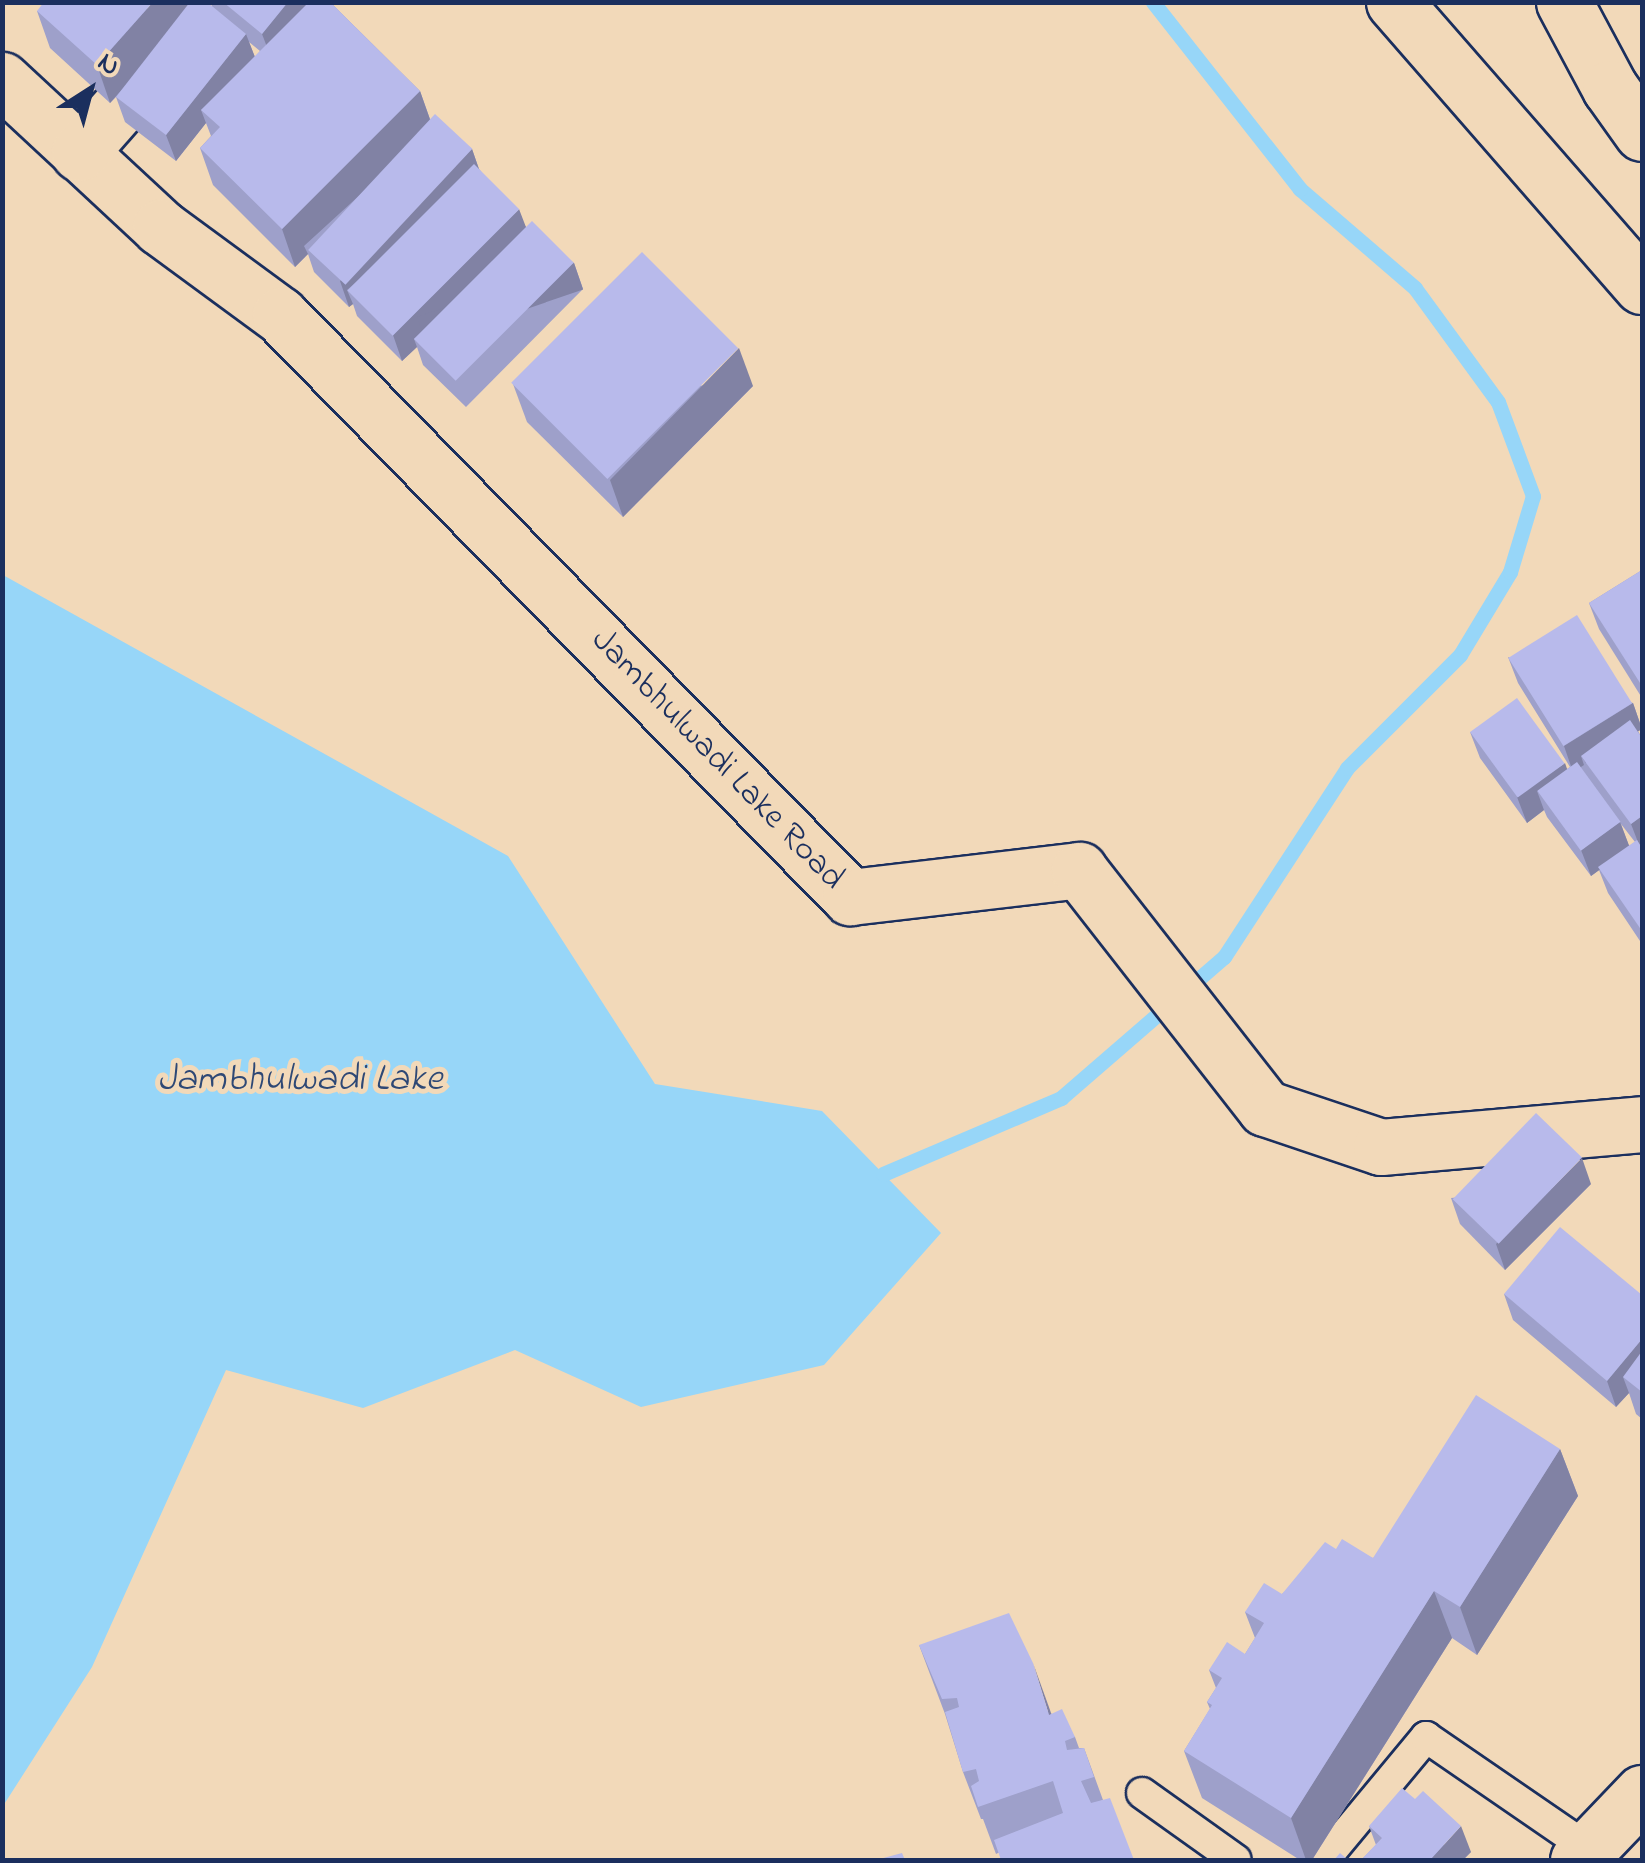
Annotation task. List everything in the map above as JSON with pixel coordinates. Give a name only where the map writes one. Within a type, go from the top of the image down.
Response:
[{"type":"street","points":[[79,152],[211,2]]},
{"type":"street","points":[[1394,2],[1642,286]]},
{"type":"street","points":[[1564,2],[1610,88],[1642,133]]},
{"type":"street","name":"Jambhulwadi Lake Road","points":[[2,80],[160,228],[280,315],[850,897],[1079,870],[1265,1108],[1381,1148],[1642,1124]]},
{"type":"street","points":[[1583,1855],[1642,1794]]},
{"type":"lane","points":[[1324,1860],[1426,1737],[1583,1855]]},
{"type":"lane","points":[[1142,1793],[1236,1860]]},
{"type":"water","name":"Jambhulwadi Lake","points":[[3,575],[508,856],[655,1084],[822,1111],[941,1233],[824,1365],[641,1407],[515,1350],[363,1408],[226,1370],[92,1667],[3,1806]]},
{"type":"building","points":[[44,2],[153,2],[97,65],[37,11]]},
{"type":"building","points":[[190,2],[207,2],[246,34],[166,135],[116,97]]},
{"type":"building","points":[[223,2],[288,2],[262,34]]},
{"type":"building","points":[[309,2],[330,2],[420,91],[282,229],[200,148],[220,127],[201,110]]},
{"type":"building","points":[[435,114],[472,149],[345,285],[308,250]]},
{"type":"building","points":[[474,164],[519,209],[393,336],[347,291]]},
{"type":"building","points":[[532,221],[574,263],[456,381],[414,339]]},
{"type":"building","points":[[642,252],[738,348],[607,479],[511,383]]},
{"type":"building","points":[[1642,570],[1642,686],[1589,603]]},
{"type":"building","points":[[1577,615],[1632,703],[1563,746],[1508,658]]},
{"type":"building","points":[[1517,698],[1565,764],[1518,798],[1470,732]]},
{"type":"building","points":[[1630,720],[1642,738],[1642,816],[1631,824],[1581,756]]},
{"type":"building","points":[[1577,762],[1620,822],[1581,851],[1537,791]]},
{"type":"building","points":[[1637,840],[1642,848],[1642,931],[1598,867]]},
{"type":"building","points":[[1536,1113],[1582,1157],[1499,1244],[1453,1199]]},
{"type":"building","points":[[1560,1227],[1642,1295],[1642,1339],[1607,1381],[1504,1294]]},
{"type":"building","points":[[1642,1351],[1642,1392],[1623,1377]]},
{"type":"building","points":[[1476,1395],[1560,1449],[1460,1607],[1434,1591],[1291,1818],[1184,1751],[1212,1705],[1207,1702],[1222,1678],[1209,1670],[1227,1642],[1245,1654],[1264,1623],[1245,1612],[1264,1583],[1282,1594],[1325,1542],[1336,1549],[1342,1539],[1373,1558]]},
{"type":"building","points":[[1009,1613],[1033,1663],[1049,1715],[1062,1709],[1075,1737],[1065,1741],[1067,1750],[1084,1748],[1094,1777],[1081,1781],[1091,1803],[1110,1798],[1134,1860],[1001,1860],[994,1840],[1063,1813],[1053,1781],[978,1807],[971,1786],[979,1781],[976,1769],[963,1772],[945,1712],[959,1707],[957,1698],[942,1699],[919,1645]]},
{"type":"building","points":[[1402,1788],[1415,1799],[1423,1791],[1461,1826],[1430,1860],[1361,1860],[1382,1838],[1369,1826]]},
{"type":"building","points":[[902,1853],[905,1860],[876,1860]]},
{"type":"waterway","points":[[883,1174],[1061,1098],[1224,957],[1347,768],[1460,655],[1510,572],[1533,496],[1498,402],[1415,288],[1300,189],[1153,2]]}]
